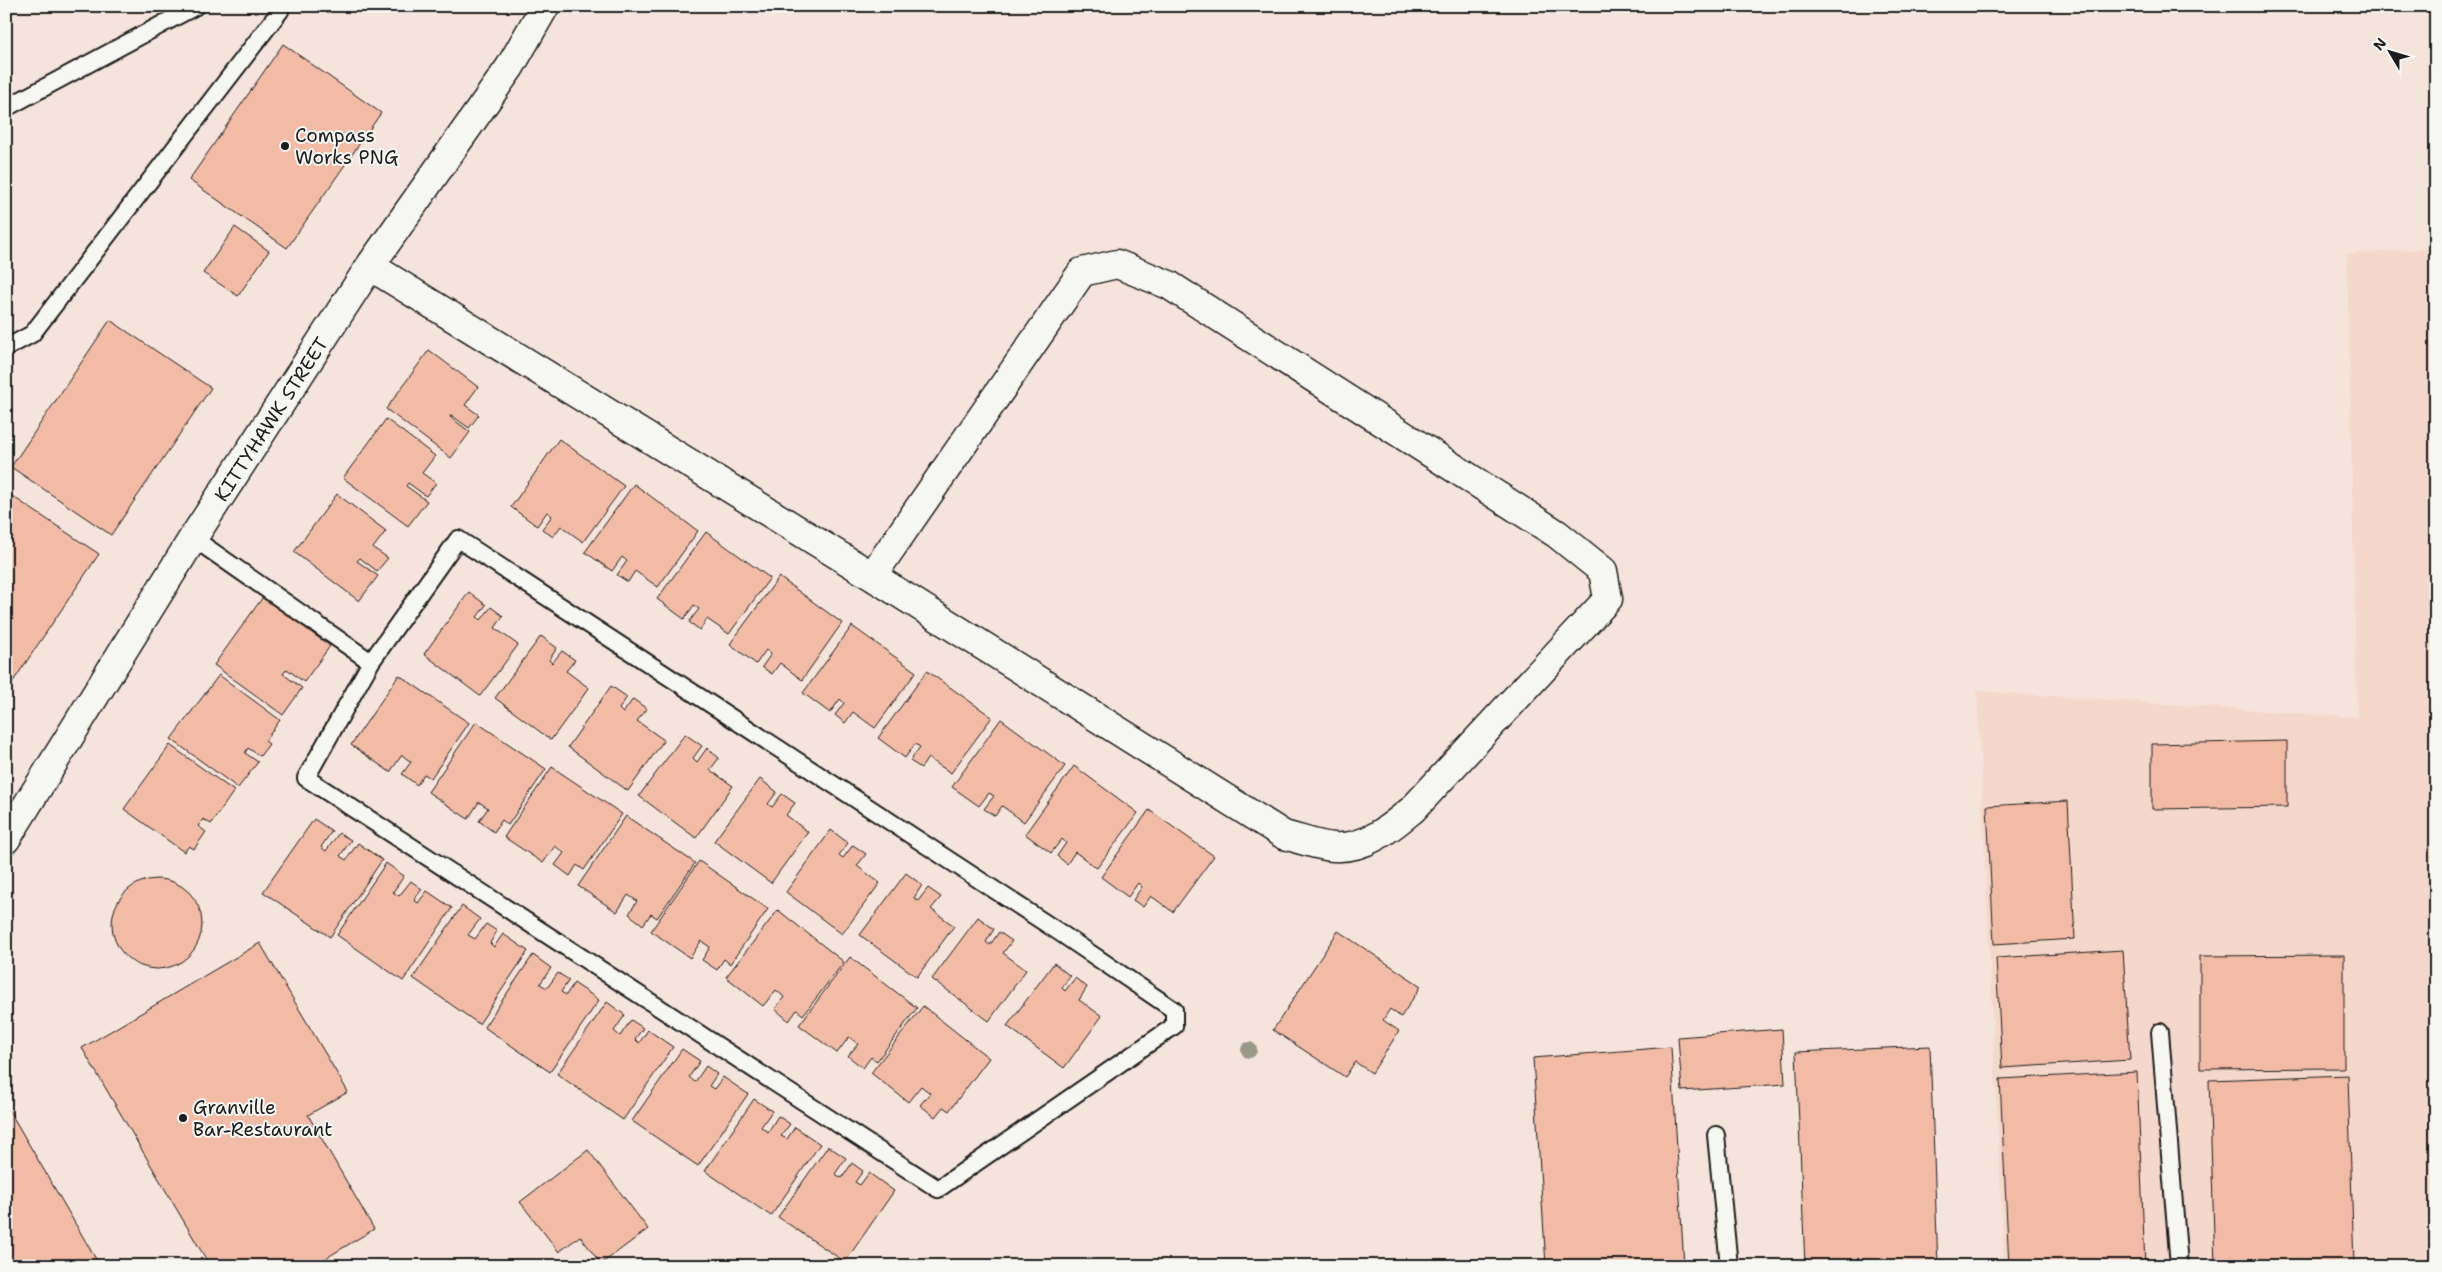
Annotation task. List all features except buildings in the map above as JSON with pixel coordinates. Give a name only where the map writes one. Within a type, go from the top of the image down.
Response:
[{"type":"street","name":"KITTYHAWK STREET","points":[[6,839],[193,538],[370,266],[510,67],[545,6]]},
{"type":"street","points":[[370,266],[872,576],[1284,835],[1335,847],[1366,843],[1389,829],[1413,809],[1608,599],[1603,571],[1557,534],[1168,286],[1117,264],[1082,272],[872,576]]},
{"type":"lane","points":[[6,108],[196,6]]},
{"type":"lane","points":[[6,348],[32,334],[280,11],[278,6]]},
{"type":"lane","points":[[193,538],[371,662]]},
{"type":"lane","points":[[458,539],[1076,943],[1174,1010],[1174,1026],[938,1189],[306,778],[371,662],[458,539]]},
{"type":"lane","points":[[2160,1032],[2179,1266]]},
{"type":"lane","points":[[1716,1135],[1729,1266]]},
{"type":"shaded area","points":[[2436,248],[2436,1266],[2004,1266],[1977,691],[2357,717],[2347,254]]},
{"type":"place","name":"Compass Works PNG","points":[[285,146]]},
{"type":"place","name":"Granville Bar-Restaurant","points":[[183,1118]]}]
